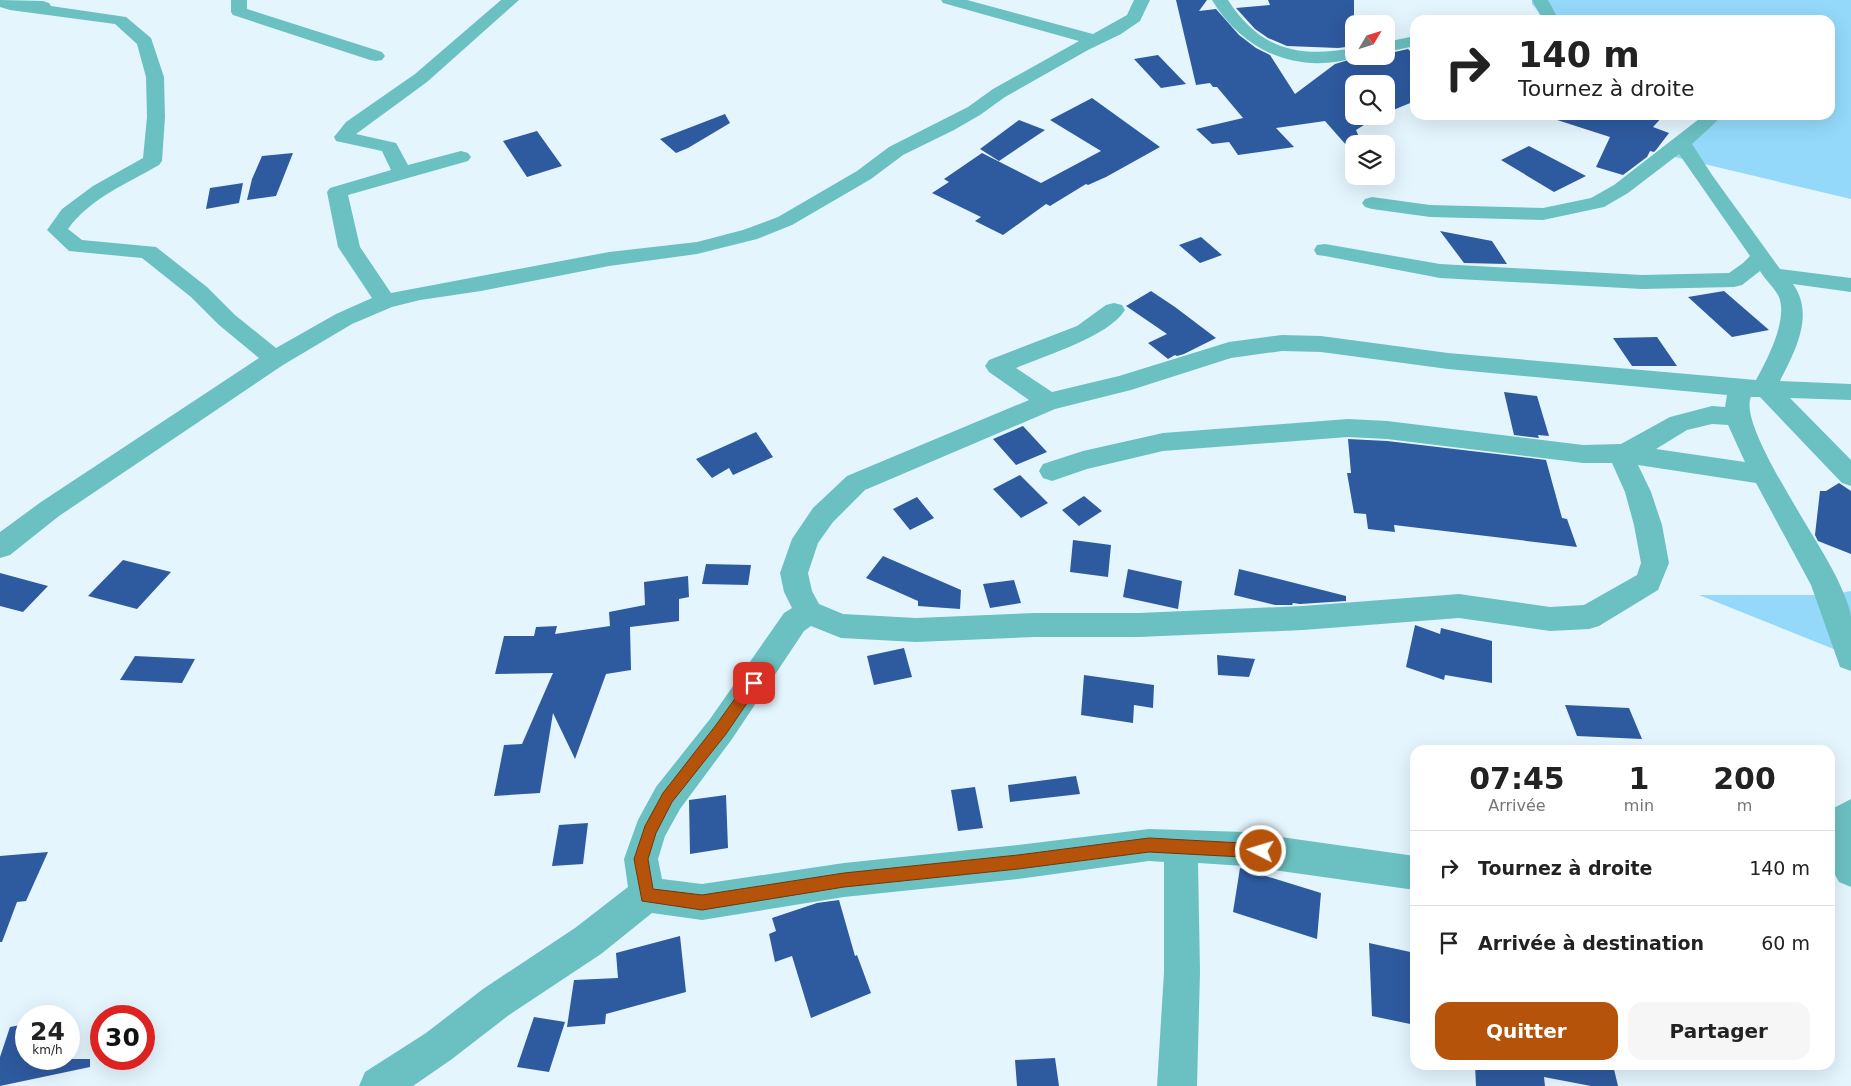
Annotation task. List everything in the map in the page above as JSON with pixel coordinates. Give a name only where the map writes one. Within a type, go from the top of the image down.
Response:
[{"type":"street","points":[[24,7],[81,0]]},
{"type":"street","points":[[239,0],[239,12],[376,56]]},
{"type":"street","points":[[403,173],[389,147],[343,137],[353,126],[421,78],[511,0]]},
{"type":"street","points":[[949,0],[1094,40]]},
{"type":"street","points":[[0,547],[50,509],[274,359],[344,319],[385,301],[420,293],[481,284],[589,262],[697,248],[750,235],[785,221],[814,205],[864,175],[896,151],[947,126],[974,111],[999,93],[1115,30],[1134,18],[1142,0]]},
{"type":"street","points":[[1220,0],[1228,14],[1260,43],[1286,55],[1315,59],[1345,54]]},
{"type":"street","points":[[1540,0],[1548,15]]},
{"type":"street","points":[[0,2],[6,5],[120,20],[145,42],[154,77],[156,117],[152,161],[100,190],[69,213],[57,230],[76,246],[148,252],[199,292],[227,320],[274,359]]},
{"type":"street","points":[[1395,45],[1410,42]]},
{"type":"street","points":[[1372,203],[1430,211],[1543,214],[1597,204],[1621,189],[1682,143],[1708,120]]},
{"type":"street","points":[[1682,143],[1719,201],[1749,238],[1791,300],[1791,329],[1754,387],[1737,400],[1737,418],[1764,475],[1825,583],[1851,658]]},
{"type":"street","points":[[385,301],[354,254],[337,192],[442,161],[461,158]]},
{"type":"street","points":[[1325,250],[1440,271],[1642,282],[1734,280],[1751,268],[1761,256]]},
{"type":"street","points":[[1773,275],[1851,286]]},
{"type":"street","points":[[1048,402],[997,366],[1085,331],[1114,310]]},
{"type":"street","points":[[1624,452],[1625,464],[1638,492],[1648,525],[1655,563],[1648,582],[1589,617],[1550,619],[1459,606],[1293,619],[1139,625],[1035,624],[916,630],[841,626],[809,612],[798,592],[794,572],[806,540],[823,515],[856,483],[1048,402],[1122,384],[1229,350],[1282,342],[1321,344],[1448,361],[1754,387],[1851,392]]},
{"type":"street","points":[[1754,387],[1851,476]]},
{"type":"street","points":[[1624,452],[1646,443],[1679,423],[1712,415],[1737,418]]},
{"type":"street","points":[[1052,472],[1083,460],[1163,442],[1348,428],[1387,430],[1583,454],[1624,452],[1764,475]]},
{"type":"street","points":[[647,896],[641,859],[650,831],[668,798],[721,729],[794,622],[809,612]]},
{"type":"street","points":[[1835,827],[1851,815]]},
{"type":"street","points":[[1835,840],[1851,870]]},
{"type":"street","points":[[380,1086],[439,1046],[496,1002],[588,941],[647,896],[702,902],[844,880],[1018,862],[1149,845],[1245,849],[1410,872]]},
{"type":"street","points":[[1177,1086],[1182,972],[1181,846]]},
{"type":"shaded area","points":[[1532,0],[1851,0],[1851,199],[1666,155],[1700,120],[1835,120],[1835,15],[1541,15],[1532,4]]},
{"type":"shaded area","points":[[1851,591],[1851,656],[1699,595],[1829,595]]},
{"type":"building","points":[[1176,0],[1207,0],[1199,11],[1216,9],[1239,35],[1256,48],[1270,55],[1295,94],[1335,64],[1345,61],[1345,65],[1395,65],[1395,52],[1408,49],[1410,51],[1410,103],[1395,109],[1395,75],[1345,75],[1345,125],[1364,125],[1356,130],[1358,135],[1345,135],[1345,144],[1325,121],[1276,128],[1294,147],[1238,155],[1229,142],[1212,144],[1196,129],[1243,118],[1217,87],[1213,87],[1210,83],[1196,85]]},
{"type":"building","points":[[1268,0],[1354,0],[1354,15],[1345,15],[1345,47],[1287,46],[1268,38],[1255,29],[1236,8],[1270,5]]},
{"type":"building","points":[[1158,55],[1186,84],[1161,88],[1134,59]]},
{"type":"building","points":[[1092,98],[1160,147],[1106,177],[1088,185],[1086,184],[1050,206],[1046,204],[1003,235],[975,221],[981,217],[932,193],[949,182],[944,179],[982,153],[1041,183],[1101,151],[1050,120]]},
{"type":"building","points":[[725,114],[730,123],[676,153],[660,139]]},
{"type":"building","points":[[1019,120],[1045,130],[999,161],[980,149]]},
{"type":"building","points":[[1557,120],[1659,120],[1653,127],[1669,133],[1654,152],[1650,151],[1647,157],[1623,175],[1596,167],[1610,137]]},
{"type":"building","points":[[537,131],[562,166],[527,177],[503,141]]},
{"type":"building","points":[[1529,146],[1586,176],[1554,192],[1501,160]]},
{"type":"building","points":[[293,153],[276,196],[247,200],[252,179],[262,156]]},
{"type":"building","points":[[243,183],[239,203],[206,209],[210,188]]},
{"type":"building","points":[[1440,231],[1492,241],[1507,264],[1464,263]]},
{"type":"building","points":[[1201,237],[1222,255],[1200,263],[1179,245]]},
{"type":"building","points":[[1151,291],[1216,338],[1184,354],[1175,355],[1168,359],[1148,343],[1167,334],[1126,306]]},
{"type":"building","points":[[1724,291],[1769,330],[1732,337],[1688,297]]},
{"type":"building","points":[[1657,337],[1677,366],[1632,366],[1613,338]]},
{"type":"building","points":[[1504,392],[1537,396],[1549,436],[1538,435],[1539,438],[1514,435]]},
{"type":"building","points":[[1023,426],[1047,452],[1016,465],[993,439]]},
{"type":"building","points":[[756,432],[773,457],[733,475],[729,468],[712,478],[696,459]]},
{"type":"building","points":[[1348,439],[1387,441],[1546,460],[1562,518],[1567,519],[1577,547],[1394,525],[1395,532],[1368,529],[1366,514],[1354,513],[1347,473],[1351,473]]},
{"type":"building","points":[[1020,475],[1048,503],[1021,518],[993,489]]},
{"type":"building","points":[[1839,483],[1851,491],[1851,554],[1818,541],[1815,535],[1820,491],[1826,491]]},
{"type":"building","points":[[1084,496],[1102,511],[1079,526],[1062,510]]},
{"type":"building","points":[[917,497],[934,518],[910,530],[893,509]]},
{"type":"building","points":[[1073,540],[1111,545],[1108,577],[1070,572]]},
{"type":"building","points":[[883,556],[961,590],[960,609],[918,606],[918,601],[866,578]]},
{"type":"building","points":[[123,560],[171,572],[137,609],[88,596]]},
{"type":"building","points":[[706,564],[751,565],[748,585],[702,584]]},
{"type":"building","points":[[1128,569],[1182,581],[1178,609],[1123,597]]},
{"type":"building","points":[[1239,569],[1346,596],[1346,601],[1275,605],[1234,595]]},
{"type":"building","points":[[0,573],[48,586],[23,612],[0,606]]},
{"type":"building","points":[[688,576],[689,597],[679,599],[679,621],[630,627],[631,670],[606,674],[575,759],[553,713],[540,793],[494,796],[504,745],[522,744],[553,673],[495,674],[504,636],[534,636],[536,627],[557,626],[555,634],[610,626],[609,612],[645,605],[644,582]]},
{"type":"building","points":[[1014,580],[1021,603],[990,608],[983,584]]},
{"type":"building","points":[[1415,625],[1440,634],[1441,628],[1492,641],[1492,683],[1445,675],[1444,680],[1406,667]]},
{"type":"building","points":[[904,648],[912,677],[874,685],[867,656]]},
{"type":"building","points":[[1217,655],[1255,659],[1249,677],[1218,675]]},
{"type":"building","points":[[135,656],[195,659],[182,683],[120,680]]},
{"type":"building","points":[[1084,675],[1154,685],[1153,708],[1134,705],[1133,723],[1081,715]]},
{"type":"building","points":[[1565,705],[1629,708],[1642,739],[1577,736]]},
{"type":"building","points":[[1076,776],[1080,794],[1010,802],[1008,785]]},
{"type":"building","points":[[975,787],[983,828],[958,831],[951,790]]},
{"type":"building","points":[[726,795],[728,848],[690,854],[689,800]]},
{"type":"building","points":[[588,823],[583,864],[552,866],[559,825]]},
{"type":"building","points":[[48,852],[26,901],[17,902],[2,942],[0,942],[0,856]]},
{"type":"building","points":[[1240,868],[1321,893],[1317,939],[1233,912]]},
{"type":"building","points":[[839,900],[855,956],[857,955],[871,993],[811,1018],[792,956],[775,962],[769,934],[776,931],[772,918],[817,903]]},
{"type":"building","points":[[680,936],[686,992],[606,1014],[605,1024],[567,1027],[574,980],[618,978],[616,953]]},
{"type":"building","points":[[1369,943],[1410,952],[1410,1024],[1372,1016]]},
{"type":"building","points":[[534,1017],[565,1022],[549,1072],[517,1067]]},
{"type":"building","points":[[15,1026],[15,1070],[76,1070],[0,1086],[0,1057],[10,1027]]},
{"type":"building","points":[[1055,1058],[1059,1086],[1017,1086],[1015,1060]]},
{"type":"building","points":[[80,1059],[90,1059],[90,1067],[80,1069]]},
{"type":"building","points":[[1475,1070],[1614,1070],[1618,1086],[1591,1086],[1544,1077],[1545,1086],[1476,1086]]},
{"type":"route","points":[[754,683],[668,798],[650,831],[641,859],[647,896],[702,902],[844,880],[1018,862],[1149,845],[1261,851]]}]
